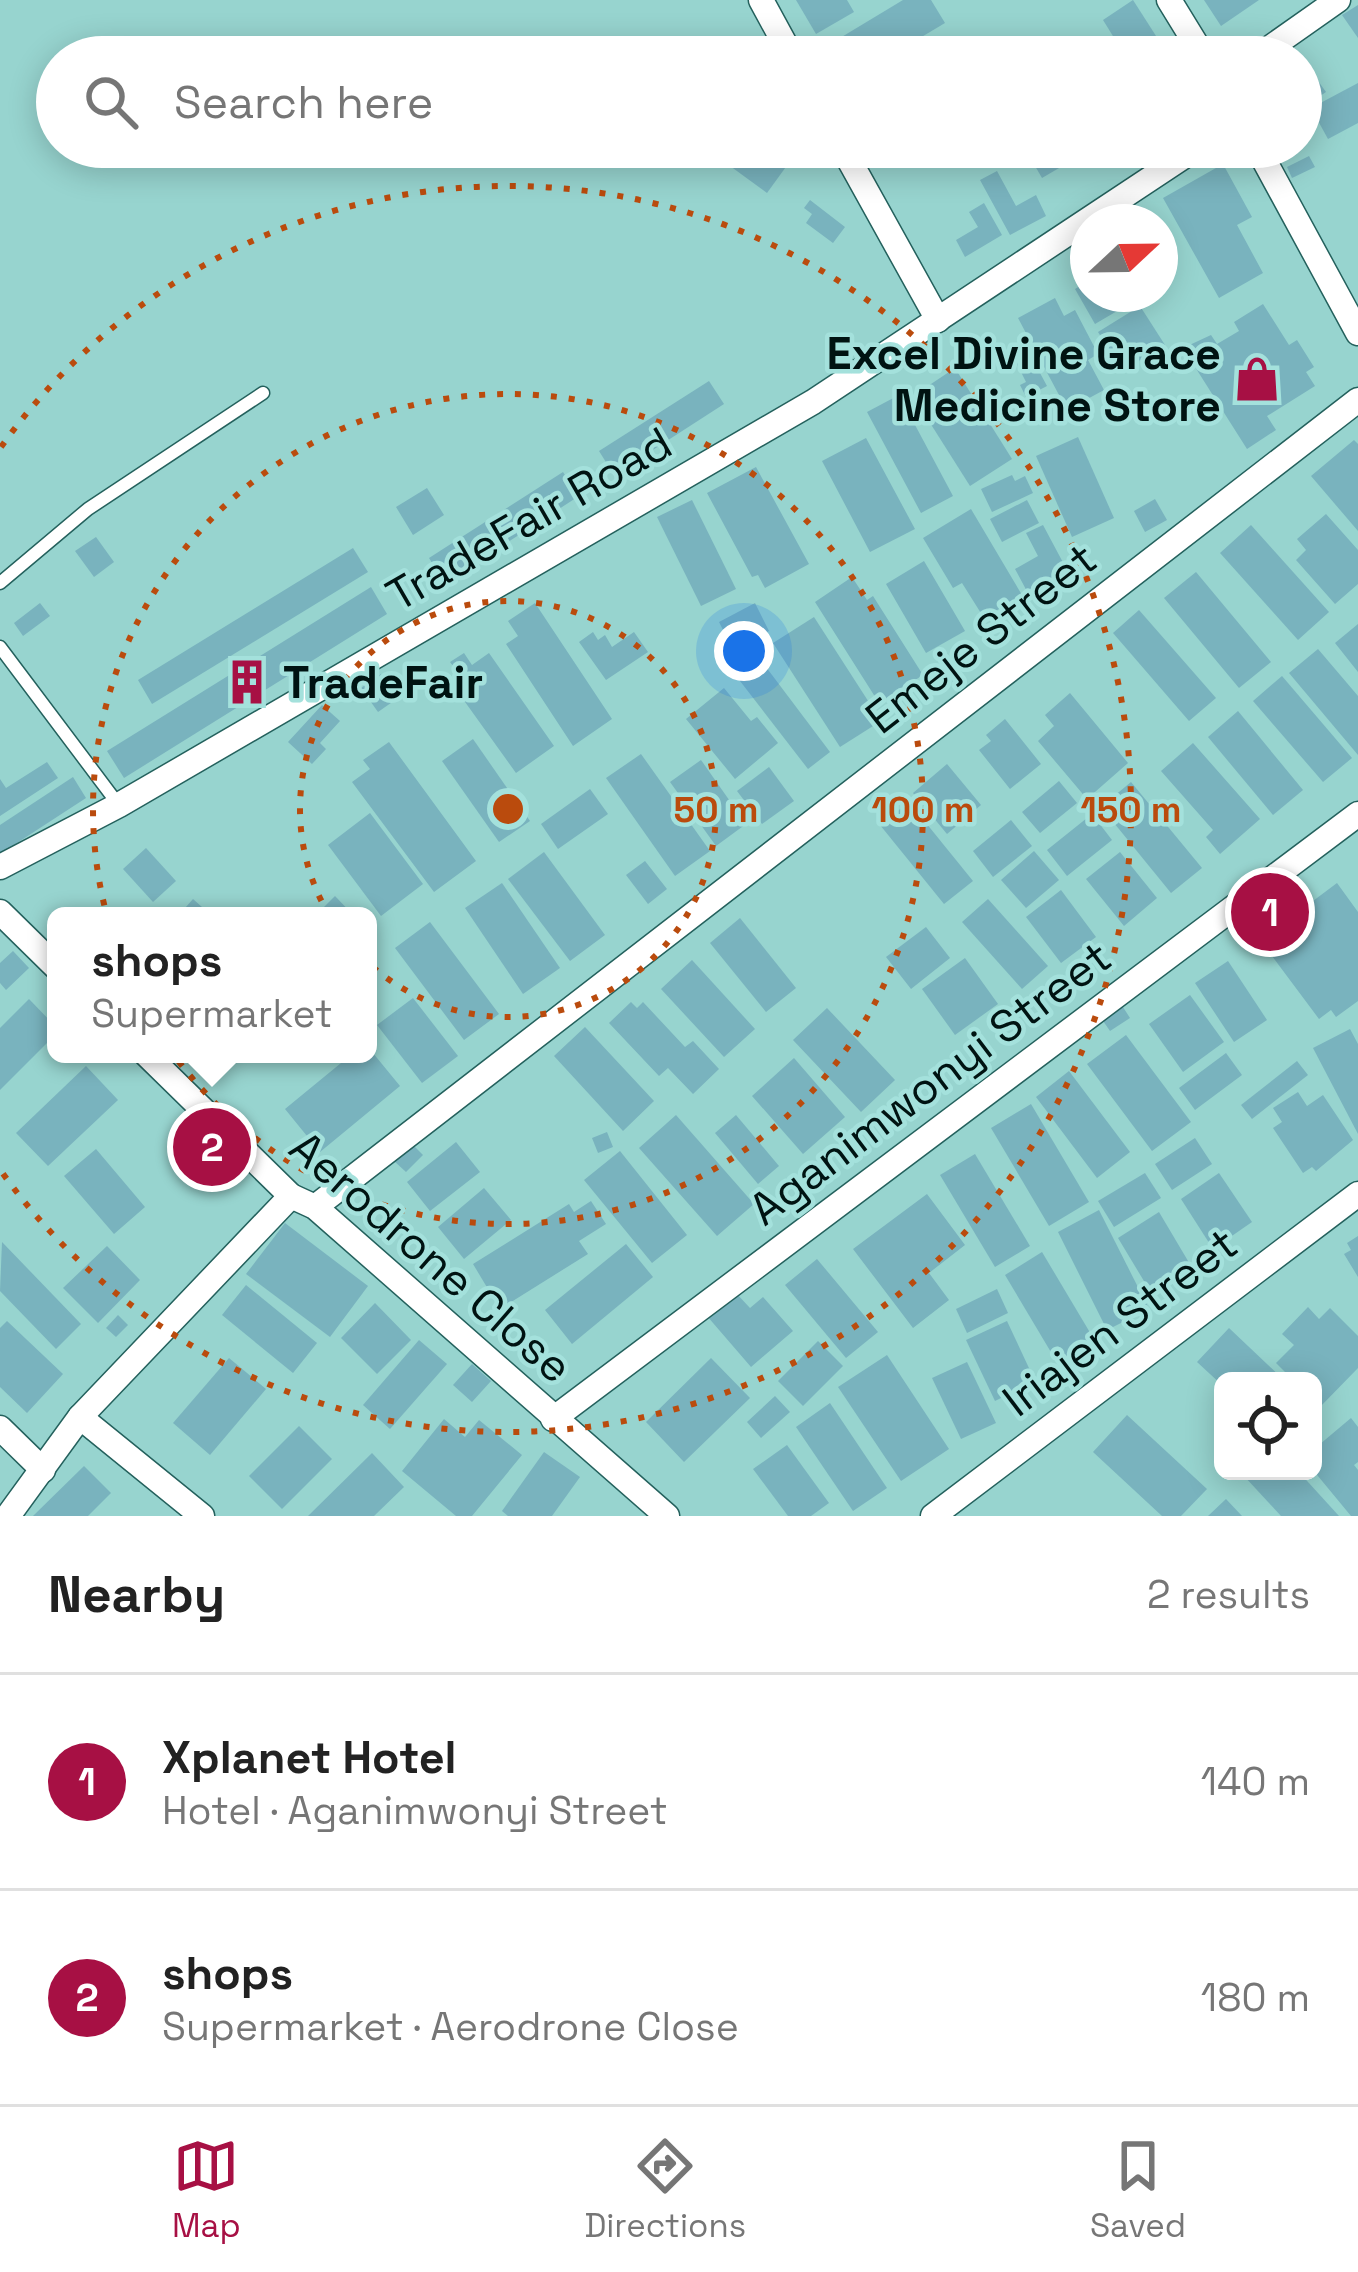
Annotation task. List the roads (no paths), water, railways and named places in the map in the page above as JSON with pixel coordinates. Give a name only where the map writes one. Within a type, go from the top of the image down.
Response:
[{"type":"street","points":[[760,0],[780,36]]},
{"type":"street","points":[[1169,0],[1191,36]]},
{"type":"street","points":[[1287,36],[1338,0]]},
{"type":"street","points":[[854,168],[938,320]]},
{"type":"street","name":"TradeFair Road","points":[[0,867],[119,805],[813,402],[1166,168]]},
{"type":"street","points":[[1268,168],[1358,333]]},
{"type":"street","name":"Emeje Street","points":[[8,1516],[80,1417],[303,1202],[1358,400]]},
{"type":"street","name":"Aganimwonyi Street","points":[[553,1419],[1358,814]]},
{"type":"street","points":[[0,912],[47,958]]},
{"type":"street","name":"Aerodrone Close","points":[[156,1063],[303,1202],[667,1516]]},
{"type":"street","name":"Iriajen Street","points":[[933,1516],[1358,1194]]},
{"type":"street","points":[[80,1417],[202,1516]]},
{"type":"street","points":[[0,1428],[43,1469]]},
{"type":"lane","points":[[0,583],[88,509],[262,393]]},
{"type":"lane","points":[[0,647],[119,805]]},
{"type":"place","name":"Excel Divine Grace Medicine Store","points":[[1257,379]]},
{"type":"place","name":"TradeFair","points":[[247,682]]},
{"type":"place","name":"Xplanet Hotel","points":[[1270,912]]},
{"type":"place","name":"shops","points":[[212,1147]]}]
